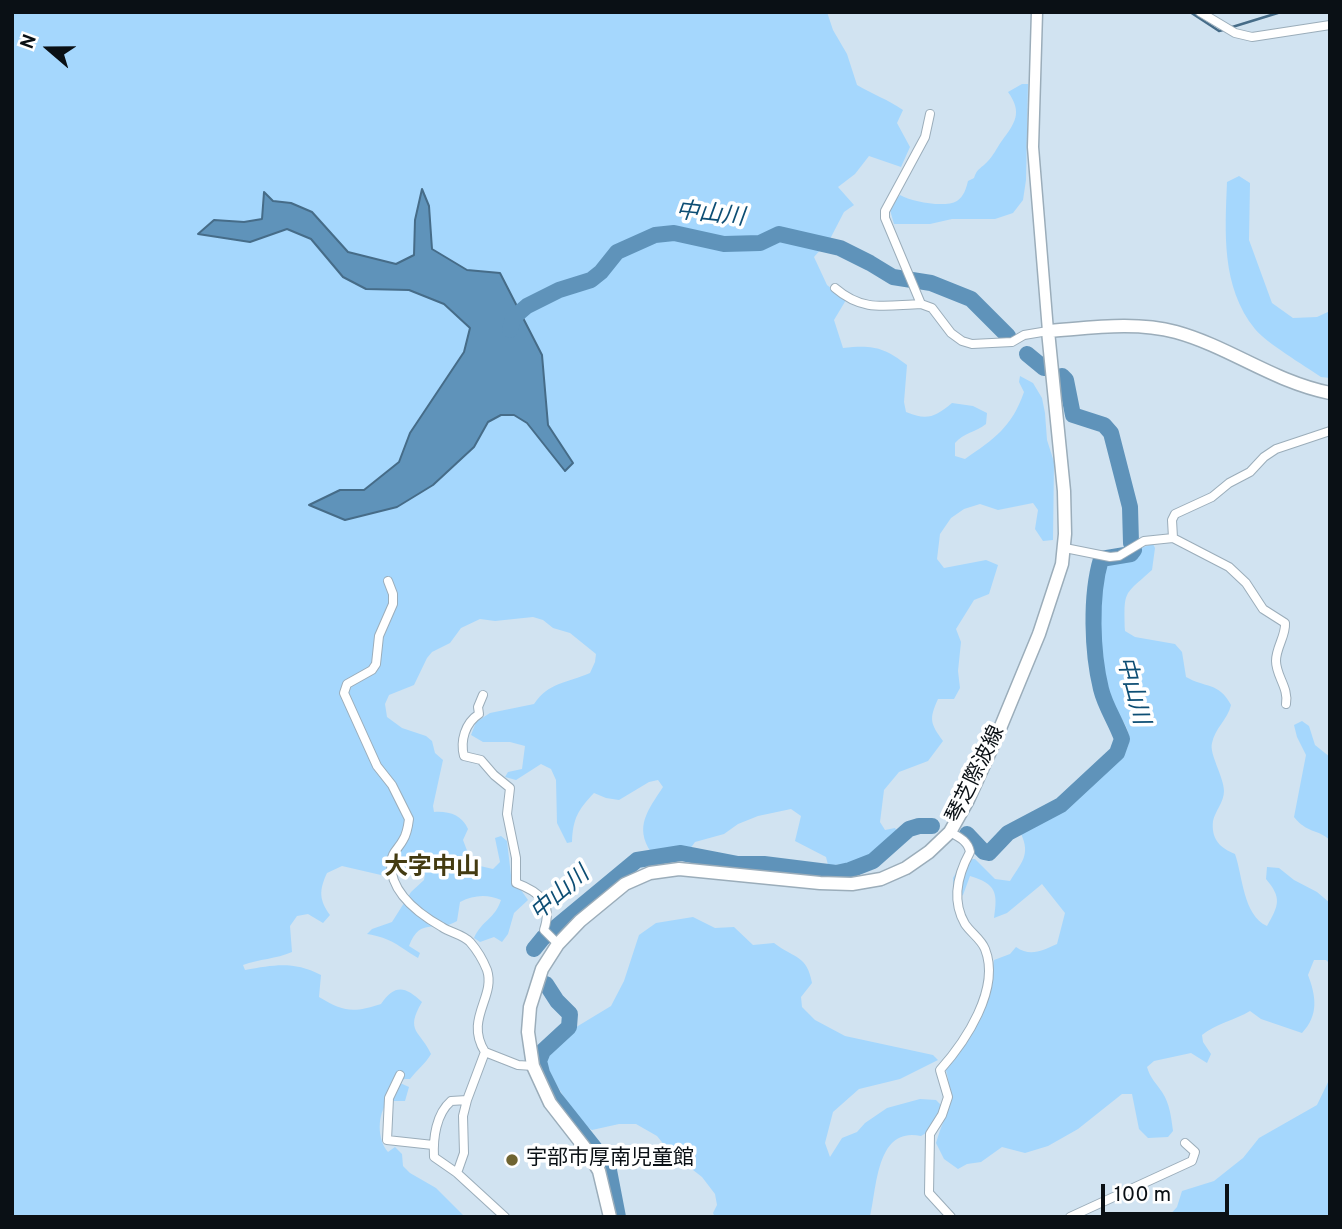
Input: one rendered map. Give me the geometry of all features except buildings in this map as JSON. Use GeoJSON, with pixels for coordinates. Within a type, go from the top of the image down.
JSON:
{"type":"FeatureCollection","features":[{"type":"Feature","properties":{"kind":"main road"},"geometry":{"type":"LineString","coordinates":[[1048,331],[1134,326],[1165,329],[1196,339],[1297,385],[1330,393]]}},
{"type":"Feature","properties":{"kind":"main road","name":"琴芝際波線"},"geometry":{"type":"LineString","coordinates":[[610,1217],[599,1171],[550,1103],[533,1066],[528,1032],[530,1007],[542,969],[558,944],[580,921],[618,889],[650,873],[680,869],[705,870],[852,884],[881,879],[906,868],[929,852],[950,831],[979,778],[1024,672],[1062,564],[1065,548],[1064,491],[1048,331]]}},
{"type":"Feature","properties":{"kind":"street"},"geometry":{"type":"LineString","coordinates":[[835,288],[844,295],[872,307],[921,304],[932,308],[951,333],[972,344],[1012,342],[1024,335],[1048,331],[1033,147],[1037,12]]}},
{"type":"Feature","properties":{"kind":"street"},"geometry":{"type":"LineString","coordinates":[[1200,12],[1235,33],[1252,37],[1330,25]]}},
{"type":"Feature","properties":{"kind":"street"},"geometry":{"type":"LineString","coordinates":[[921,304],[885,218],[885,211],[925,137],[930,114]]}},
{"type":"Feature","properties":{"kind":"street"},"geometry":{"type":"LineString","coordinates":[[1172,538],[1172,520],[1175,514],[1212,497],[1230,482],[1250,472],[1276,449],[1330,431]]}},
{"type":"Feature","properties":{"kind":"street"},"geometry":{"type":"LineString","coordinates":[[1065,548],[1110,557],[1119,556],[1144,541],[1172,538],[1229,567],[1246,583],[1263,609],[1285,623],[1276,662],[1287,697],[1286,704]]}},
{"type":"Feature","properties":{"kind":"street"},"geometry":{"type":"LineString","coordinates":[[388,581],[393,594],[393,604],[379,636],[376,664],[372,670],[347,684],[344,693],[377,766],[392,785],[409,820],[403,841],[390,861],[394,880],[414,910],[469,941],[487,971],[489,984],[481,1004],[478,1037],[485,1052],[518,1065],[533,1066]]}},
{"type":"Feature","properties":{"kind":"street"},"geometry":{"type":"LineString","coordinates":[[483,695],[478,707],[479,714],[467,726],[462,751],[464,756],[485,763],[494,775],[510,788],[506,814],[516,858],[516,883],[536,890],[547,913],[544,930],[558,944]]}},
{"type":"Feature","properties":{"kind":"street"},"geometry":{"type":"LineString","coordinates":[[950,831],[961,838],[971,852],[962,867],[956,887],[965,924],[983,944],[990,969],[978,1014],[968,1034],[940,1070],[948,1097],[947,1106],[930,1133],[929,1193],[951,1217]]}},
{"type":"Feature","properties":{"kind":"street"},"geometry":{"type":"LineString","coordinates":[[457,1173],[464,1153],[463,1116],[485,1052]]}},
{"type":"Feature","properties":{"kind":"street"},"geometry":{"type":"LineString","coordinates":[[400,1074],[389,1098],[387,1140],[433,1145]]}},
{"type":"Feature","properties":{"kind":"street"},"geometry":{"type":"LineString","coordinates":[[467,1100],[451,1101],[440,1114],[433,1145],[434,1157],[457,1173],[505,1217]]}},
{"type":"Feature","properties":{"kind":"street"},"geometry":{"type":"LineString","coordinates":[[1070,1217],[1192,1161],[1195,1152],[1185,1143]]}},
{"type":"Feature","properties":{"kind":"shaded area"},"geometry":{"type":"Polygon","coordinates":[[[12,12],[827,12],[833,30],[847,54],[857,85],[903,110],[897,123],[910,147],[901,167],[869,156],[855,174],[838,187],[854,205],[844,212],[830,239],[814,257],[827,285],[846,300],[834,320],[843,348],[877,349],[891,354],[907,365],[904,402],[906,412],[931,416],[952,403],[973,406],[987,413],[986,424],[955,443],[955,456],[965,459],[1001,431],[1014,414],[1024,392],[1019,382],[1020,376],[1033,383],[1042,398],[1047,440],[1054,462],[1053,540],[1043,541],[1035,529],[1038,510],[1033,503],[998,510],[980,504],[964,509],[951,518],[940,534],[937,559],[944,568],[986,560],[998,565],[989,594],[974,600],[956,629],[961,642],[958,671],[960,688],[954,699],[938,699],[932,716],[935,730],[943,741],[928,761],[899,772],[884,790],[880,822],[885,830],[895,828],[898,832],[882,847],[859,861],[828,865],[826,857],[795,841],[801,816],[791,809],[758,816],[738,824],[724,834],[695,842],[690,849],[674,848],[651,852],[643,827],[648,811],[663,787],[658,780],[649,782],[619,800],[594,793],[577,815],[572,842],[567,843],[557,823],[556,780],[551,769],[541,764],[516,780],[505,777],[508,772],[522,769],[525,746],[510,742],[483,742],[471,735],[476,722],[490,713],[534,704],[552,687],[590,673],[596,654],[570,633],[553,628],[543,620],[533,617],[495,621],[480,619],[461,628],[450,643],[432,652],[414,685],[389,695],[385,704],[387,717],[402,728],[426,736],[432,741],[435,753],[443,760],[434,812],[445,812],[462,820],[468,829],[463,840],[471,861],[493,869],[500,862],[495,838],[501,836],[507,841],[512,884],[521,890],[528,900],[514,913],[508,934],[502,942],[494,937],[480,942],[474,938],[501,900],[486,896],[470,898],[460,902],[457,921],[419,931],[409,946],[420,953],[418,958],[389,940],[367,934],[372,929],[392,922],[411,892],[424,880],[425,874],[417,869],[405,874],[381,875],[342,866],[327,873],[324,879],[322,900],[330,915],[323,923],[308,914],[297,916],[290,926],[292,952],[243,965],[245,970],[293,966],[321,975],[319,997],[349,1010],[381,1004],[396,990],[411,993],[422,1002],[414,1026],[431,1054],[410,1079],[404,1079],[400,1083],[409,1087],[405,1101],[388,1101],[384,1107],[380,1134],[388,1152],[395,1147],[402,1154],[403,1166],[410,1173],[436,1188],[465,1217],[12,1217],[12,12]],[[263,193],[262,219],[244,222],[214,220],[250,242],[287,229],[311,239],[343,277],[366,289],[409,289],[444,304],[470,328],[464,352],[410,433],[399,462],[364,490],[340,490],[310,506],[397,507],[433,485],[474,447],[488,422],[501,415],[514,415],[527,423],[542,441],[548,425],[542,355],[467,270],[432,249],[429,206],[415,220],[414,255],[396,264],[348,252],[312,212],[291,203],[273,201],[263,193]]]}},
{"type":"Feature","properties":{"kind":"shaded area"},"geometry":{"type":"Polygon","coordinates":[[[1022,84],[1028,84],[1026,180],[1023,200],[1013,213],[995,219],[952,219],[930,224],[894,224],[890,210],[900,195],[937,204],[952,203],[961,197],[968,181],[974,178],[990,159],[1013,123],[1016,112],[1008,92],[1022,84]]]}},
{"type":"Feature","properties":{"kind":"shaded area"},"geometry":{"type":"Polygon","coordinates":[[[1239,176],[1250,183],[1249,240],[1272,303],[1293,318],[1317,317],[1330,311],[1330,378],[1321,377],[1276,347],[1255,329],[1244,313],[1231,277],[1226,239],[1227,182],[1239,176]]]}},
{"type":"Feature","properties":{"kind":"shaded area"},"geometry":{"type":"Polygon","coordinates":[[[422,189],[429,206],[432,249],[467,270],[500,273],[542,355],[548,425],[573,463],[565,471],[527,423],[514,415],[501,415],[488,422],[474,447],[433,485],[397,507],[345,520],[309,505],[340,490],[364,490],[399,462],[410,433],[464,352],[470,328],[444,304],[409,290],[366,289],[343,277],[311,239],[287,229],[250,242],[198,234],[214,220],[244,222],[262,219],[264,192],[273,201],[291,203],[312,212],[348,252],[396,264],[414,255],[415,220],[422,189]]]}},
{"type":"Feature","properties":{"kind":"shaded area"},"geometry":{"type":"Polygon","coordinates":[[[1153,544],[1155,548],[1152,570],[1130,590],[1125,601],[1125,631],[1135,637],[1175,644],[1182,652],[1186,677],[1222,692],[1231,705],[1212,743],[1224,791],[1213,821],[1215,838],[1221,846],[1235,854],[1248,904],[1259,921],[1267,926],[1276,907],[1277,897],[1266,879],[1267,867],[1279,868],[1330,903],[1330,964],[1326,960],[1314,960],[1308,975],[1313,990],[1313,1012],[1302,1033],[1261,1019],[1250,1011],[1202,1035],[1211,1054],[1207,1063],[1191,1053],[1154,1061],[1147,1067],[1168,1106],[1173,1131],[1168,1137],[1148,1138],[1139,1129],[1132,1094],[1122,1094],[1078,1129],[1048,1146],[1025,1153],[1002,1147],[981,1162],[967,1164],[958,1169],[944,1159],[936,1143],[949,1100],[946,1070],[976,1018],[987,990],[994,960],[1010,954],[1016,947],[1031,952],[1057,944],[1065,913],[1042,884],[1007,913],[994,918],[996,902],[990,886],[970,876],[963,895],[954,900],[953,878],[964,859],[975,859],[995,879],[1010,881],[1025,853],[1021,834],[1065,807],[1123,755],[1129,742],[1128,730],[1111,700],[1100,658],[1103,568],[1114,563],[1128,562],[1143,547],[1153,544]]]}},
{"type":"Feature","properties":{"kind":"shaded area"},"geometry":{"type":"Polygon","coordinates":[[[1302,721],[1309,726],[1315,745],[1330,757],[1330,840],[1304,826],[1294,817],[1306,755],[1294,725],[1302,721]]]}},
{"type":"Feature","properties":{"kind":"shaded area"},"geometry":{"type":"Polygon","coordinates":[[[693,917],[715,928],[734,927],[753,945],[774,943],[799,958],[807,967],[812,983],[801,997],[802,1007],[815,1020],[845,1036],[933,1055],[938,1060],[900,1079],[859,1089],[833,1112],[825,1143],[830,1157],[842,1138],[857,1132],[887,1108],[920,1099],[936,1100],[942,1106],[926,1133],[921,1136],[906,1135],[895,1140],[887,1150],[877,1176],[870,1217],[715,1217],[715,1194],[702,1177],[670,1152],[657,1136],[636,1124],[619,1124],[592,1130],[580,1119],[559,1089],[547,1063],[549,1052],[573,1029],[611,1006],[624,981],[639,935],[656,923],[693,917]]]}},
{"type":"Feature","properties":{"kind":"shaded area"},"geometry":{"type":"Polygon","coordinates":[[[1330,1078],[1330,1217],[1168,1217],[1177,1207],[1182,1191],[1214,1181],[1243,1158],[1259,1138],[1317,1105],[1330,1078]]]}},
{"type":"Feature","properties":{"kind":"waterway"},"geometry":{"type":"LineString","coordinates":[[1190,12],[1219,31],[1223,30]]}},
{"type":"Feature","properties":{"kind":"waterway"},"geometry":{"type":"LineString","coordinates":[[1229,28],[1281,12]]}},
{"type":"Feature","properties":{"kind":"waterway","name":"中山川"},"geometry":{"type":"LineString","coordinates":[[510,330],[513,318],[527,306],[559,290],[591,280],[617,252],[655,235],[674,233],[724,244],[760,243],[779,234],[840,248],[893,277],[931,283],[971,299],[1008,336]]}},
{"type":"Feature","properties":{"kind":"waterway","name":"中山川"},"geometry":{"type":"LineString","coordinates":[[1027,354],[1044,368]]}},
{"type":"Feature","properties":{"kind":"waterway","name":"中山川"},"geometry":{"type":"LineString","coordinates":[[967,834],[984,852],[989,853],[1008,833],[1061,805],[1117,753],[1122,739],[1101,689],[1094,641],[1094,607],[1101,559],[1131,554],[1134,550],[1131,543],[1130,507],[1111,433],[1104,425],[1073,415],[1066,380],[1062,376]]}},
{"type":"Feature","properties":{"kind":"waterway","name":"中山川"},"geometry":{"type":"LineString","coordinates":[[534,949],[543,938],[637,860],[681,853],[738,864],[764,864],[836,873],[873,861],[909,829],[932,826]]}},
{"type":"Feature","properties":{"kind":"waterway","name":"中山川"},"geometry":{"type":"LineString","coordinates":[[546,984],[570,1014],[569,1027],[543,1051],[539,1061],[542,1073],[554,1097],[608,1165],[618,1217]]}},
{"type":"Feature","properties":{"kind":"place","name":"宇部市厚南児童館"},"geometry":{"type":"Point","coordinates":[512,1160]}},
{"type":"Feature","properties":{"kind":"district","name":"大字中山"},"geometry":{"type":"Point","coordinates":[432,869]}}]}
